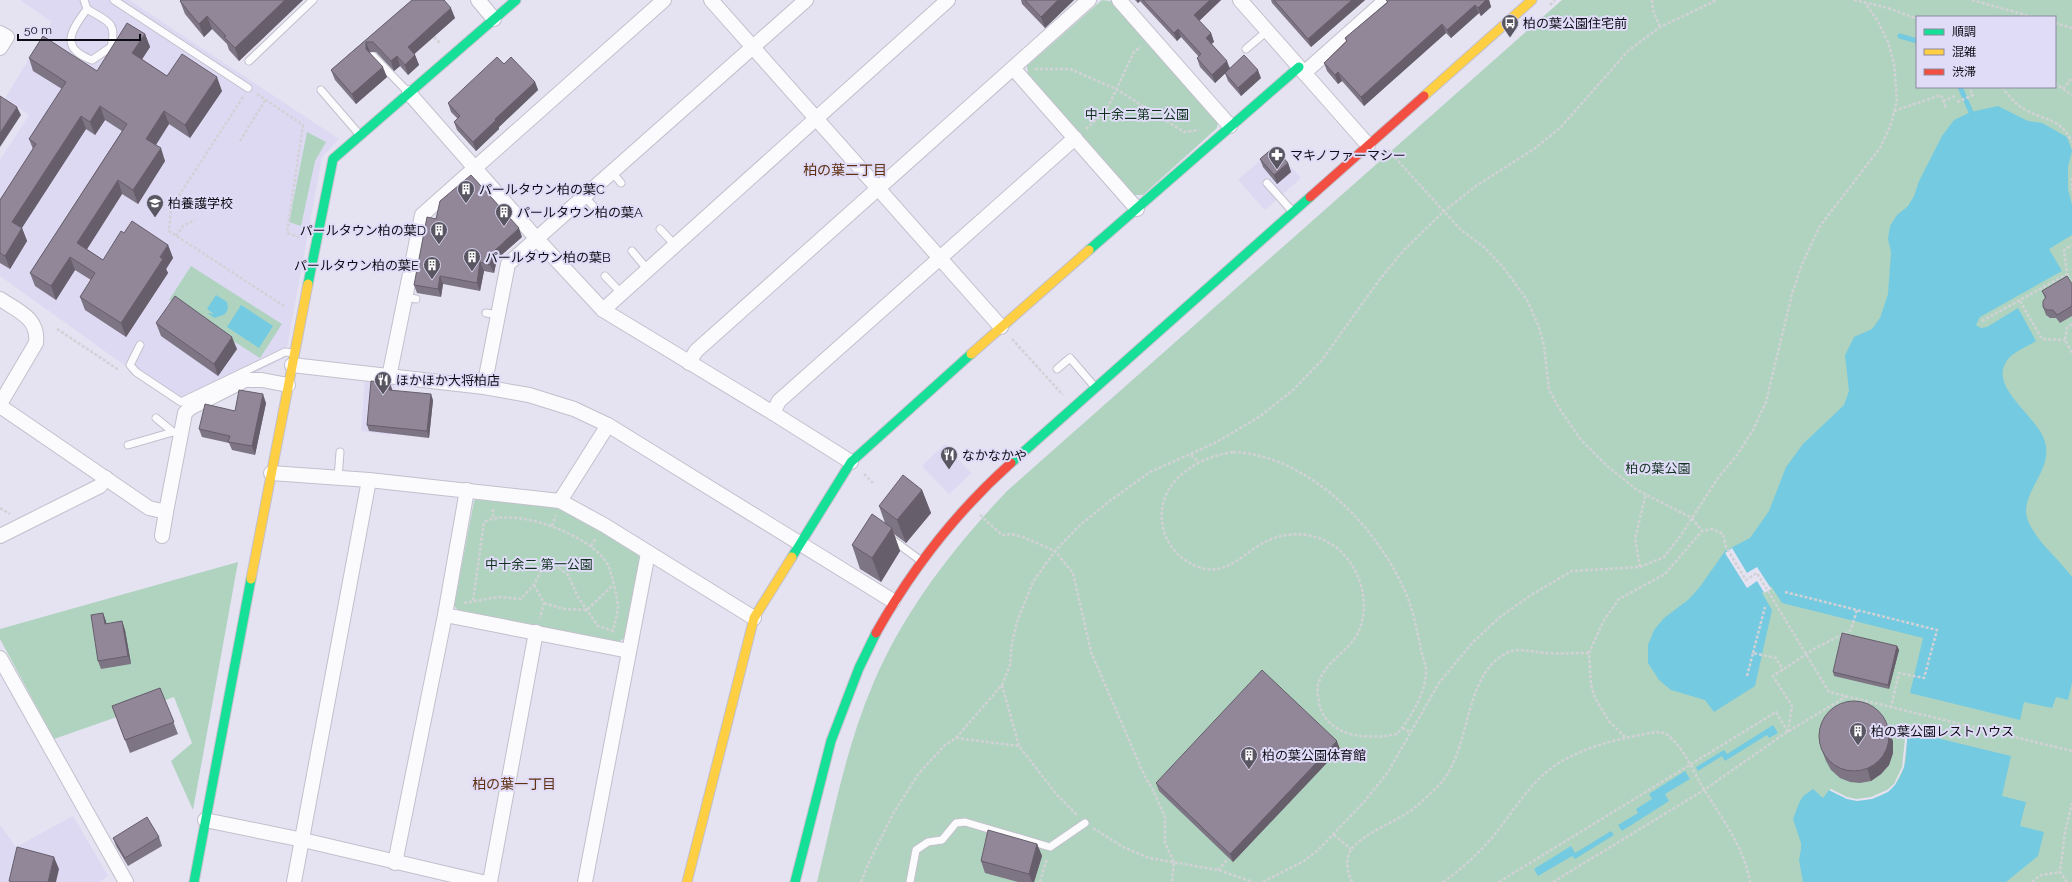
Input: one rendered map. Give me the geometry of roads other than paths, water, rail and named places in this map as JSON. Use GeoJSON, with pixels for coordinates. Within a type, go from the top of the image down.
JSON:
{"type":"FeatureCollection","features":[{"type":"Feature","properties":{"kind":"street"},"geometry":{"type":"LineString","coordinates":[[478,0],[494,19]]}},
{"type":"Feature","properties":{"kind":"street"},"geometry":{"type":"LineString","coordinates":[[194,882],[271,473],[333,160],[516,0]]}},
{"type":"Feature","properties":{"kind":"street"},"geometry":{"type":"LineString","coordinates":[[390,378],[410,298],[422,215],[664,0]]}},
{"type":"Feature","properties":{"kind":"street"},"geometry":{"type":"LineString","coordinates":[[711,0],[1001,327]]}},
{"type":"Feature","properties":{"kind":"street"},"geometry":{"type":"LineString","coordinates":[[484,387],[492,314],[512,272],[508,264],[537,239],[589,202],[806,0]]}},
{"type":"Feature","properties":{"kind":"street"},"geometry":{"type":"LineString","coordinates":[[603,310],[948,0]]}},
{"type":"Feature","properties":{"kind":"street"},"geometry":{"type":"LineString","coordinates":[[689,363],[696,351],[1089,0]]}},
{"type":"Feature","properties":{"kind":"street"},"geometry":{"type":"LineString","coordinates":[[1119,0],[1230,126]]}},
{"type":"Feature","properties":{"kind":"street"},"geometry":{"type":"LineString","coordinates":[[687,882],[754,618],[850,462],[1230,126],[1386,0]]}},
{"type":"Feature","properties":{"kind":"street"},"geometry":{"type":"LineString","coordinates":[[795,882],[832,739],[858,669],[893,601],[920,560],[968,502],[1532,0]]}},
{"type":"Feature","properties":{"kind":"street"},"geometry":{"type":"LineString","coordinates":[[1245,2],[1267,31],[1368,145]]}},
{"type":"Feature","properties":{"kind":"street"},"geometry":{"type":"LineString","coordinates":[[0,33],[7,37],[0,48]]}},
{"type":"Feature","properties":{"kind":"street"},"geometry":{"type":"LineString","coordinates":[[1013,68],[1080,134],[1137,209]]}},
{"type":"Feature","properties":{"kind":"street"},"geometry":{"type":"LineString","coordinates":[[409,93],[537,239],[603,310],[689,363],[773,412],[850,462]]}},
{"type":"Feature","properties":{"kind":"street"},"geometry":{"type":"LineString","coordinates":[[773,412],[779,401],[1080,134]]}},
{"type":"Feature","properties":{"kind":"street"},"geometry":{"type":"LineString","coordinates":[[0,299],[32,321],[38,332],[36,343],[0,405],[149,508],[166,512]]}},
{"type":"Feature","properties":{"kind":"street"},"geometry":{"type":"LineString","coordinates":[[293,359],[390,378],[484,387],[529,395],[574,408],[608,425],[799,544],[826,557],[893,601]]}},
{"type":"Feature","properties":{"kind":"street"},"geometry":{"type":"LineString","coordinates":[[162,536],[177,432],[185,413],[190,408],[245,380],[262,380],[288,385]]}},
{"type":"Feature","properties":{"kind":"street"},"geometry":{"type":"LineString","coordinates":[[560,501],[608,425]]}},
{"type":"Feature","properties":{"kind":"street"},"geometry":{"type":"LineString","coordinates":[[271,473],[369,480],[560,501],[604,525],[754,618]]}},
{"type":"Feature","properties":{"kind":"street"},"geometry":{"type":"LineString","coordinates":[[0,536],[100,486],[106,478]]}},
{"type":"Feature","properties":{"kind":"street"},"geometry":{"type":"LineString","coordinates":[[294,882],[369,480]]}},
{"type":"Feature","properties":{"kind":"street"},"geometry":{"type":"LineString","coordinates":[[395,863],[445,615],[467,490]]}},
{"type":"Feature","properties":{"kind":"street"},"geometry":{"type":"LineString","coordinates":[[585,882],[648,553]]}},
{"type":"Feature","properties":{"kind":"street"},"geometry":{"type":"LineString","coordinates":[[445,615],[629,651]]}},
{"type":"Feature","properties":{"kind":"street"},"geometry":{"type":"LineString","coordinates":[[490,882],[536,632]]}},
{"type":"Feature","properties":{"kind":"street"},"geometry":{"type":"LineString","coordinates":[[0,658],[83,801],[126,882]]}},
{"type":"Feature","properties":{"kind":"street"},"geometry":{"type":"LineString","coordinates":[[205,820],[303,840],[395,863],[482,882]]}},
{"type":"Feature","properties":{"kind":"lane"},"geometry":{"type":"LineString","coordinates":[[84,0],[87,9],[111,24],[115,34],[111,47],[92,60],[75,51],[71,43],[71,31],[87,9]]}},
{"type":"Feature","properties":{"kind":"lane"},"geometry":{"type":"LineString","coordinates":[[114,0],[248,88]]}},
{"type":"Feature","properties":{"kind":"lane"},"geometry":{"type":"LineString","coordinates":[[249,60],[313,0]]}},
{"type":"Feature","properties":{"kind":"lane"},"geometry":{"type":"LineString","coordinates":[[1246,50],[1267,31]]}},
{"type":"Feature","properties":{"kind":"lane"},"geometry":{"type":"LineString","coordinates":[[373,56],[409,93]]}},
{"type":"Feature","properties":{"kind":"lane"},"geometry":{"type":"LineString","coordinates":[[321,90],[360,136]]}},
{"type":"Feature","properties":{"kind":"lane"},"geometry":{"type":"LineString","coordinates":[[1267,183],[1293,212]]}},
{"type":"Feature","properties":{"kind":"lane"},"geometry":{"type":"LineString","coordinates":[[660,228],[675,246]]}},
{"type":"Feature","properties":{"kind":"lane"},"geometry":{"type":"LineString","coordinates":[[632,251],[648,270]]}},
{"type":"Feature","properties":{"kind":"lane"},"geometry":{"type":"LineString","coordinates":[[605,276],[622,294]]}},
{"type":"Feature","properties":{"kind":"lane"},"geometry":{"type":"LineString","coordinates":[[140,345],[130,364],[136,372],[181,402],[285,352],[293,359]]}},
{"type":"Feature","properties":{"kind":"lane"},"geometry":{"type":"LineString","coordinates":[[1057,369],[1070,358],[1096,388]]}},
{"type":"Feature","properties":{"kind":"lane"},"geometry":{"type":"LineString","coordinates":[[156,418],[177,432]]}},
{"type":"Feature","properties":{"kind":"lane"},"geometry":{"type":"LineString","coordinates":[[128,445],[177,432]]}},
{"type":"Feature","properties":{"kind":"lane"},"geometry":{"type":"LineString","coordinates":[[338,478],[340,452]]}},
{"type":"Feature","properties":{"kind":"lane"},"geometry":{"type":"LineString","coordinates":[[884,533],[920,560]]}},
{"type":"Feature","properties":{"kind":"lane"},"geometry":{"type":"LineString","coordinates":[[910,882],[916,850],[928,842],[942,840],[956,823],[965,822],[1050,847],[1085,823]]}},
{"type":"Feature","properties":{"kind":"water"},"geometry":{"type":"Polygon","coordinates":[[[1998,106],[2028,121],[2042,123],[2067,137],[2072,151],[2068,167],[2068,189],[2072,205],[2072,235],[2049,249],[2062,271],[1980,317],[1976,325],[1981,328],[1987,327],[2018,308],[2036,341],[2019,350],[2010,357],[2003,368],[2003,378],[2007,389],[2033,421],[2045,442],[2046,454],[2044,464],[2030,494],[2026,514],[2030,525],[2039,539],[2072,577],[2072,683],[2068,700],[2056,697],[2052,708],[2024,702],[2020,720],[1910,693],[1923,638],[1782,603],[1771,586],[1762,593],[1772,610],[1755,686],[1714,712],[1705,700],[1671,690],[1659,680],[1648,663],[1648,645],[1654,630],[1664,618],[1688,600],[1699,588],[1725,551],[1750,538],[1769,511],[1786,467],[1803,444],[1844,405],[1849,391],[1845,355],[1854,337],[1872,329],[1880,318],[1888,294],[1891,252],[1888,239],[1890,226],[1897,215],[1908,206],[1942,136],[1954,120],[1971,112],[1998,106]]]}},
{"type":"Feature","properties":{"kind":"water"},"geometry":{"type":"Polygon","coordinates":[[[216,295],[227,302],[228,309],[225,314],[215,318],[207,313],[214,314],[207,309],[216,295]]]}},
{"type":"Feature","properties":{"kind":"water"},"geometry":{"type":"Polygon","coordinates":[[[241,305],[273,326],[259,348],[227,327],[241,305]]]}},
{"type":"Feature","properties":{"kind":"water"},"geometry":{"type":"Polygon","coordinates":[[[1773,725],[1778,733],[1769,738],[1767,735],[1725,761],[1722,756],[1698,771],[1696,767],[1724,750],[1727,754],[1773,725]]]}},
{"type":"Feature","properties":{"kind":"water"},"geometry":{"type":"Polygon","coordinates":[[[1908,731],[2011,756],[2002,796],[2026,802],[2020,826],[2044,832],[2038,856],[2006,882],[1803,882],[1799,860],[1801,843],[1793,819],[1803,796],[1813,789],[1823,798],[1829,790],[1842,796],[1854,799],[1866,799],[1878,797],[1888,791],[1896,783],[1902,772],[1906,758],[1908,731]]]}},
{"type":"Feature","properties":{"kind":"water"},"geometry":{"type":"Polygon","coordinates":[[[1685,771],[1690,779],[1665,794],[1669,801],[1622,831],[1618,825],[1638,813],[1636,809],[1652,799],[1649,794],[1685,771]]]}},
{"type":"Feature","properties":{"kind":"water"},"geometry":{"type":"Polygon","coordinates":[[[1611,831],[1614,835],[1575,859],[1572,856],[1538,876],[1534,869],[1571,846],[1575,853],[1611,831]]]}},
{"type":"Feature","properties":{"kind":"waterway"},"geometry":{"type":"LineString","coordinates":[[1900,36],[1916,41]]}},
{"type":"Feature","properties":{"kind":"waterway"},"geometry":{"type":"LineString","coordinates":[[1960,88],[1971,112]]}},
{"type":"Feature","properties":{"kind":"place","name":"柏の葉公園住宅前"},"geometry":{"type":"Point","coordinates":[1510,38]}},
{"type":"Feature","properties":{"kind":"place","name":"マキノファーマシー"},"geometry":{"type":"Point","coordinates":[1277,170]}},
{"type":"Feature","properties":{"kind":"place","name":"パールタウン柏の葉C"},"geometry":{"type":"Point","coordinates":[466,204]}},
{"type":"Feature","properties":{"kind":"place","name":"柏養護学校"},"geometry":{"type":"Point","coordinates":[155,218]}},
{"type":"Feature","properties":{"kind":"place","name":"パールタウン柏の葉A"},"geometry":{"type":"Point","coordinates":[504,227]}},
{"type":"Feature","properties":{"kind":"place","name":"パールタウン柏の葉D"},"geometry":{"type":"Point","coordinates":[439,245]}},
{"type":"Feature","properties":{"kind":"place","name":"パールタウン柏の葉B"},"geometry":{"type":"Point","coordinates":[472,272]}},
{"type":"Feature","properties":{"kind":"place","name":"パールタウン柏の葉E"},"geometry":{"type":"Point","coordinates":[432,280]}},
{"type":"Feature","properties":{"kind":"place","name":"ほかほか大将柏店"},"geometry":{"type":"Point","coordinates":[383,395]}},
{"type":"Feature","properties":{"kind":"place","name":"なかなかや"},"geometry":{"type":"Point","coordinates":[949,470]}},
{"type":"Feature","properties":{"kind":"place","name":"柏の葉公園レストハウス"},"geometry":{"type":"Point","coordinates":[1858,746]}},
{"type":"Feature","properties":{"kind":"place","name":"柏の葉公園体育館"},"geometry":{"type":"Point","coordinates":[1249,770]}},
{"type":"Feature","properties":{"kind":"district","name":"柏の葉二丁目"},"geometry":{"type":"Point","coordinates":[845,170]}},
{"type":"Feature","properties":{"kind":"district","name":"柏の葉一丁目"},"geometry":{"type":"Point","coordinates":[514,784]}},
{"type":"Feature","properties":{"kind":"park label","name":"中十余二第二公園"},"geometry":{"type":"Point","coordinates":[1137,114]}},
{"type":"Feature","properties":{"kind":"park label","name":"柏の葉公園"},"geometry":{"type":"Point","coordinates":[1658,468]}},
{"type":"Feature","properties":{"kind":"park label","name":"中十余二 第一公園"},"geometry":{"type":"Point","coordinates":[539,564]}}]}
